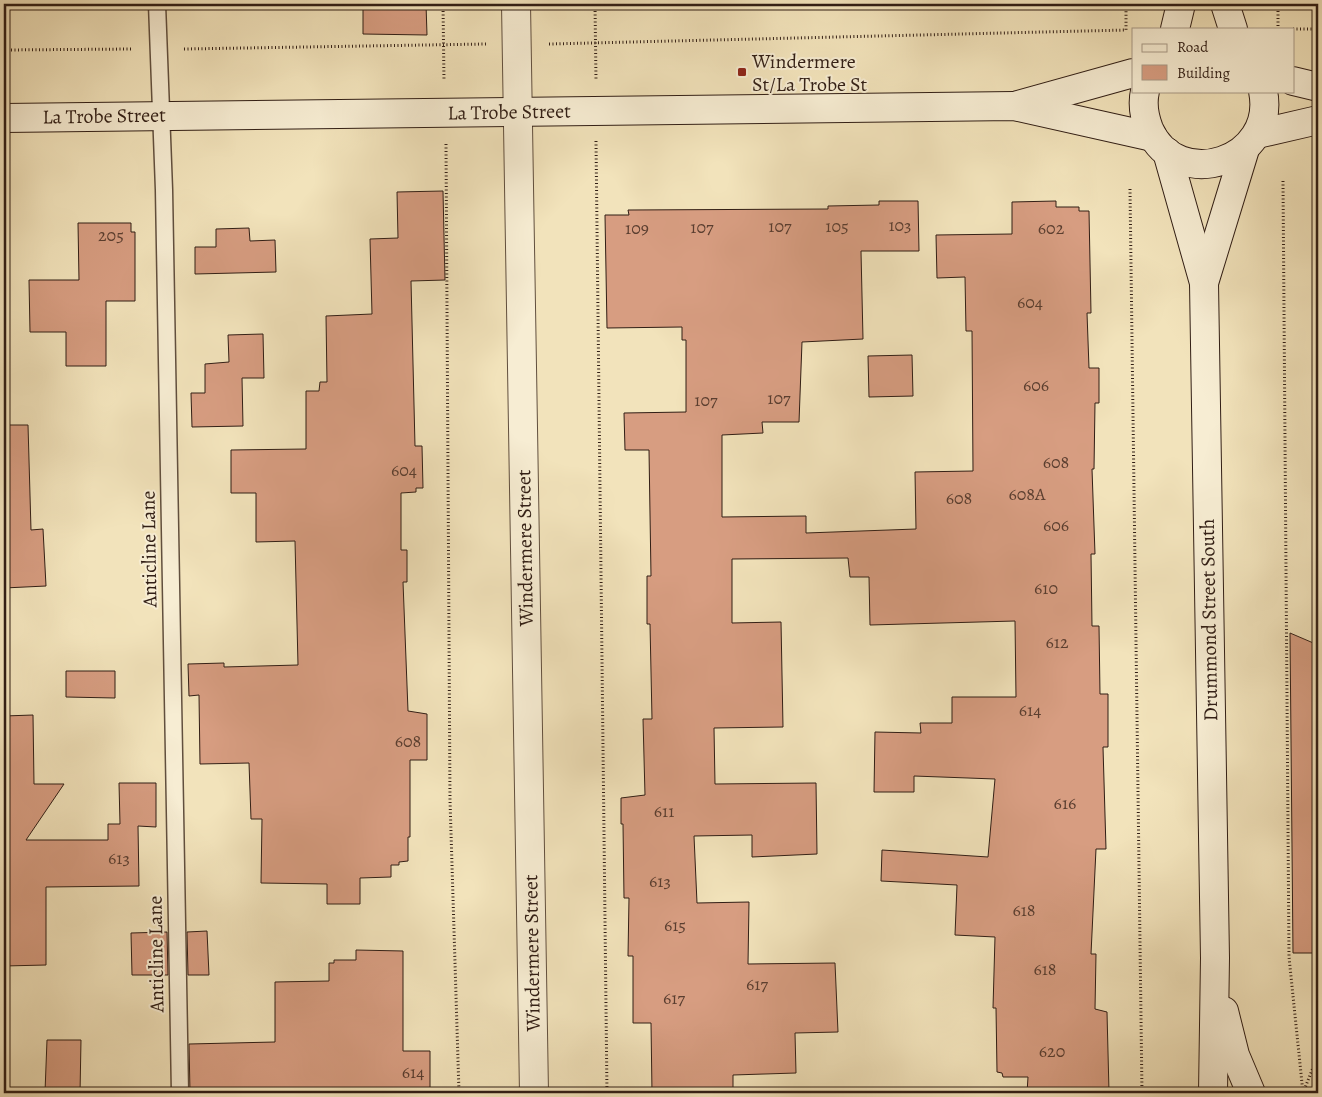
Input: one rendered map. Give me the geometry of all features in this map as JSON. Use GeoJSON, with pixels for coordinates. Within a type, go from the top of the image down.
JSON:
{"type":"FeatureCollection","features":[{"type":"Feature","properties":{"kind":"main road","name":"Windermere Street"},"geometry":{"type":"LineString","coordinates":[[516,4],[534,1093]]}},
{"type":"Feature","properties":{"kind":"main road"},"geometry":{"type":"LineString","coordinates":[[1175,28],[1181,4]]}},
{"type":"Feature","properties":{"kind":"main road"},"geometry":{"type":"LineString","coordinates":[[1225,4],[1233,28]]}},
{"type":"Feature","properties":{"kind":"main road","name":"La Trobe Street"},"geometry":{"type":"LineString","coordinates":[[4,118],[1014,106],[1132,73]]}},
{"type":"Feature","properties":{"kind":"main road"},"geometry":{"type":"LineString","coordinates":[[1294,81],[1318,87]]}},
{"type":"Feature","properties":{"kind":"main road","name":"Drummond Street South"},"geometry":{"type":"LineString","coordinates":[[1145,92],[1143,101],[1146,120],[1160,144],[1204,283],[1215,958],[1213,1093]]}},
{"type":"Feature","properties":{"kind":"main road","name":"Drummond Street South"},"geometry":{"type":"LineString","coordinates":[[1204,283],[1251,141],[1263,118],[1265,101],[1263,92]]}},
{"type":"Feature","properties":{"kind":"main road","name":"La Trobe Street"},"geometry":{"type":"LineString","coordinates":[[1014,106],[1160,144],[1186,162],[1207,164],[1227,160],[1251,141]]}},
{"type":"Feature","properties":{"kind":"main road"},"geometry":{"type":"LineString","coordinates":[[1251,141],[1318,120]]}},
{"type":"Feature","properties":{"kind":"main road","name":"Drummond Street South"},"geometry":{"type":"LineString","coordinates":[[1215,958],[1231,1038],[1251,1093]]}},
{"type":"Feature","properties":{"kind":"lane","name":"Anticline Lane"},"geometry":{"type":"LineString","coordinates":[[157,4],[164,200],[180,1093]]}},
{"type":"Feature","properties":{"kind":"path"},"geometry":{"type":"LineString","coordinates":[[595,4],[607,1093]]}},
{"type":"Feature","properties":{"kind":"path"},"geometry":{"type":"LineString","coordinates":[[4,50],[596,44],[1126,30],[1126,4]]}},
{"type":"Feature","properties":{"kind":"path"},"geometry":{"type":"LineString","coordinates":[[1278,4],[1278,28]]}},
{"type":"Feature","properties":{"kind":"path"},"geometry":{"type":"LineString","coordinates":[[1294,29],[1318,29]]}},
{"type":"Feature","properties":{"kind":"path"},"geometry":{"type":"LineString","coordinates":[[1283,181],[1289,956],[1303,1093]]}},
{"type":"Feature","properties":{"kind":"path"},"geometry":{"type":"LineString","coordinates":[[447,188],[450,800],[459,1093]]}},
{"type":"Feature","properties":{"kind":"path"},"geometry":{"type":"LineString","coordinates":[[1130,189],[1142,1093]]}},
{"type":"Feature","properties":{"kind":"path"},"geometry":{"type":"LineString","coordinates":[[1303,1093],[1318,1055]]}},
{"type":"Feature","properties":{"kind":"building"},"geometry":{"type":"Polygon","coordinates":[[[363,4],[426,4],[427,35],[363,34],[363,4]]]}},
{"type":"Feature","properties":{"kind":"building"},"geometry":{"type":"Polygon","coordinates":[[[443,191],[445,280],[411,281],[415,446],[422,446],[423,488],[416,488],[416,492],[401,493],[401,550],[407,550],[407,582],[403,582],[408,711],[427,714],[427,760],[410,760],[410,837],[408,837],[408,861],[399,862],[399,865],[391,865],[391,877],[360,878],[360,904],[327,904],[327,884],[261,883],[262,819],[251,819],[249,763],[200,764],[199,695],[189,696],[188,664],[224,663],[224,667],[298,665],[295,541],[256,542],[256,493],[231,493],[231,450],[306,449],[306,391],[319,391],[320,382],[327,382],[326,316],[372,314],[370,239],[398,238],[397,192],[443,191]]]}},
{"type":"Feature","properties":{"kind":"building"},"geometry":{"type":"Polygon","coordinates":[[[879,201],[918,201],[919,251],[861,251],[863,339],[802,342],[799,422],[762,422],[763,433],[722,435],[722,517],[806,516],[806,533],[916,529],[915,472],[973,471],[972,331],[966,331],[965,277],[937,278],[936,235],[1012,234],[1012,202],[1056,201],[1056,207],[1079,207],[1079,211],[1089,211],[1091,313],[1087,313],[1089,368],[1099,368],[1099,403],[1095,403],[1094,469],[1092,469],[1095,554],[1091,554],[1092,626],[1099,626],[1100,694],[1108,694],[1108,747],[1103,747],[1106,849],[1096,849],[1091,954],[1096,954],[1095,1009],[1107,1012],[1109,1092],[1027,1093],[1028,1077],[1003,1077],[1002,1073],[997,1072],[996,1008],[993,1008],[995,937],[955,935],[957,885],[881,881],[882,850],[988,857],[995,779],[914,776],[914,792],[874,792],[875,732],[921,733],[920,723],[952,723],[952,697],[1016,697],[1015,621],[870,625],[869,577],[850,577],[848,558],[732,559],[732,623],[781,622],[783,727],[714,728],[715,784],[816,783],[817,854],[752,857],[752,835],[694,836],[697,903],[749,902],[748,964],[835,963],[838,1032],[795,1033],[796,1073],[733,1075],[733,1093],[652,1093],[651,1023],[633,1023],[633,956],[628,956],[629,898],[624,898],[623,824],[621,824],[621,798],[645,795],[643,719],[652,719],[650,624],[647,624],[647,576],[651,576],[649,450],[625,450],[624,413],[686,412],[686,340],[682,340],[682,327],[607,328],[605,215],[629,215],[628,210],[828,209],[828,206],[879,205],[879,201]]]}},
{"type":"Feature","properties":{"kind":"building"},"geometry":{"type":"Polygon","coordinates":[[[78,223],[131,223],[131,232],[135,232],[135,301],[106,301],[106,366],[66,366],[66,332],[30,332],[29,280],[79,280],[78,223]]]}},
{"type":"Feature","properties":{"kind":"building"},"geometry":{"type":"Polygon","coordinates":[[[249,228],[250,241],[275,240],[276,272],[195,274],[195,247],[216,247],[216,229],[249,228]]]}},
{"type":"Feature","properties":{"kind":"building"},"geometry":{"type":"Polygon","coordinates":[[[263,334],[264,378],[242,378],[243,426],[192,427],[191,393],[205,393],[205,364],[229,362],[228,335],[263,334]]]}},
{"type":"Feature","properties":{"kind":"building"},"geometry":{"type":"Polygon","coordinates":[[[912,355],[913,396],[869,397],[868,356],[912,355]]]}},
{"type":"Feature","properties":{"kind":"building"},"geometry":{"type":"Polygon","coordinates":[[[4,425],[28,425],[31,530],[43,529],[46,586],[4,588],[4,425]]]}},
{"type":"Feature","properties":{"kind":"building"},"geometry":{"type":"Polygon","coordinates":[[[1290,633],[1318,645],[1318,953],[1293,953],[1290,633]]]}},
{"type":"Feature","properties":{"kind":"building"},"geometry":{"type":"Polygon","coordinates":[[[66,671],[115,671],[115,698],[66,697],[66,671]]]}},
{"type":"Feature","properties":{"kind":"building"},"geometry":{"type":"Polygon","coordinates":[[[33,715],[34,784],[64,784],[26,840],[108,840],[108,824],[120,824],[119,783],[156,783],[156,827],[138,826],[139,886],[46,887],[46,965],[4,966],[4,716],[33,715]]]}},
{"type":"Feature","properties":{"kind":"building"},"geometry":{"type":"Polygon","coordinates":[[[207,931],[209,975],[188,975],[187,932],[207,931]]]}},
{"type":"Feature","properties":{"kind":"building"},"geometry":{"type":"Polygon","coordinates":[[[167,932],[168,975],[132,975],[131,933],[167,932]]]}},
{"type":"Feature","properties":{"kind":"building"},"geometry":{"type":"Polygon","coordinates":[[[356,950],[403,951],[403,1051],[430,1051],[430,1093],[365,1093],[365,1088],[292,1090],[293,1093],[190,1093],[189,1044],[275,1042],[275,982],[329,981],[329,963],[334,963],[334,960],[356,960],[356,950]]]}},
{"type":"Feature","properties":{"kind":"building"},"geometry":{"type":"Polygon","coordinates":[[[47,1040],[81,1040],[80,1093],[45,1092],[47,1040]]]}},
{"type":"Feature","properties":{"kind":"place","name":"Windermere St/La Trobe St"},"geometry":{"type":"Point","coordinates":[742,72]}}]}
